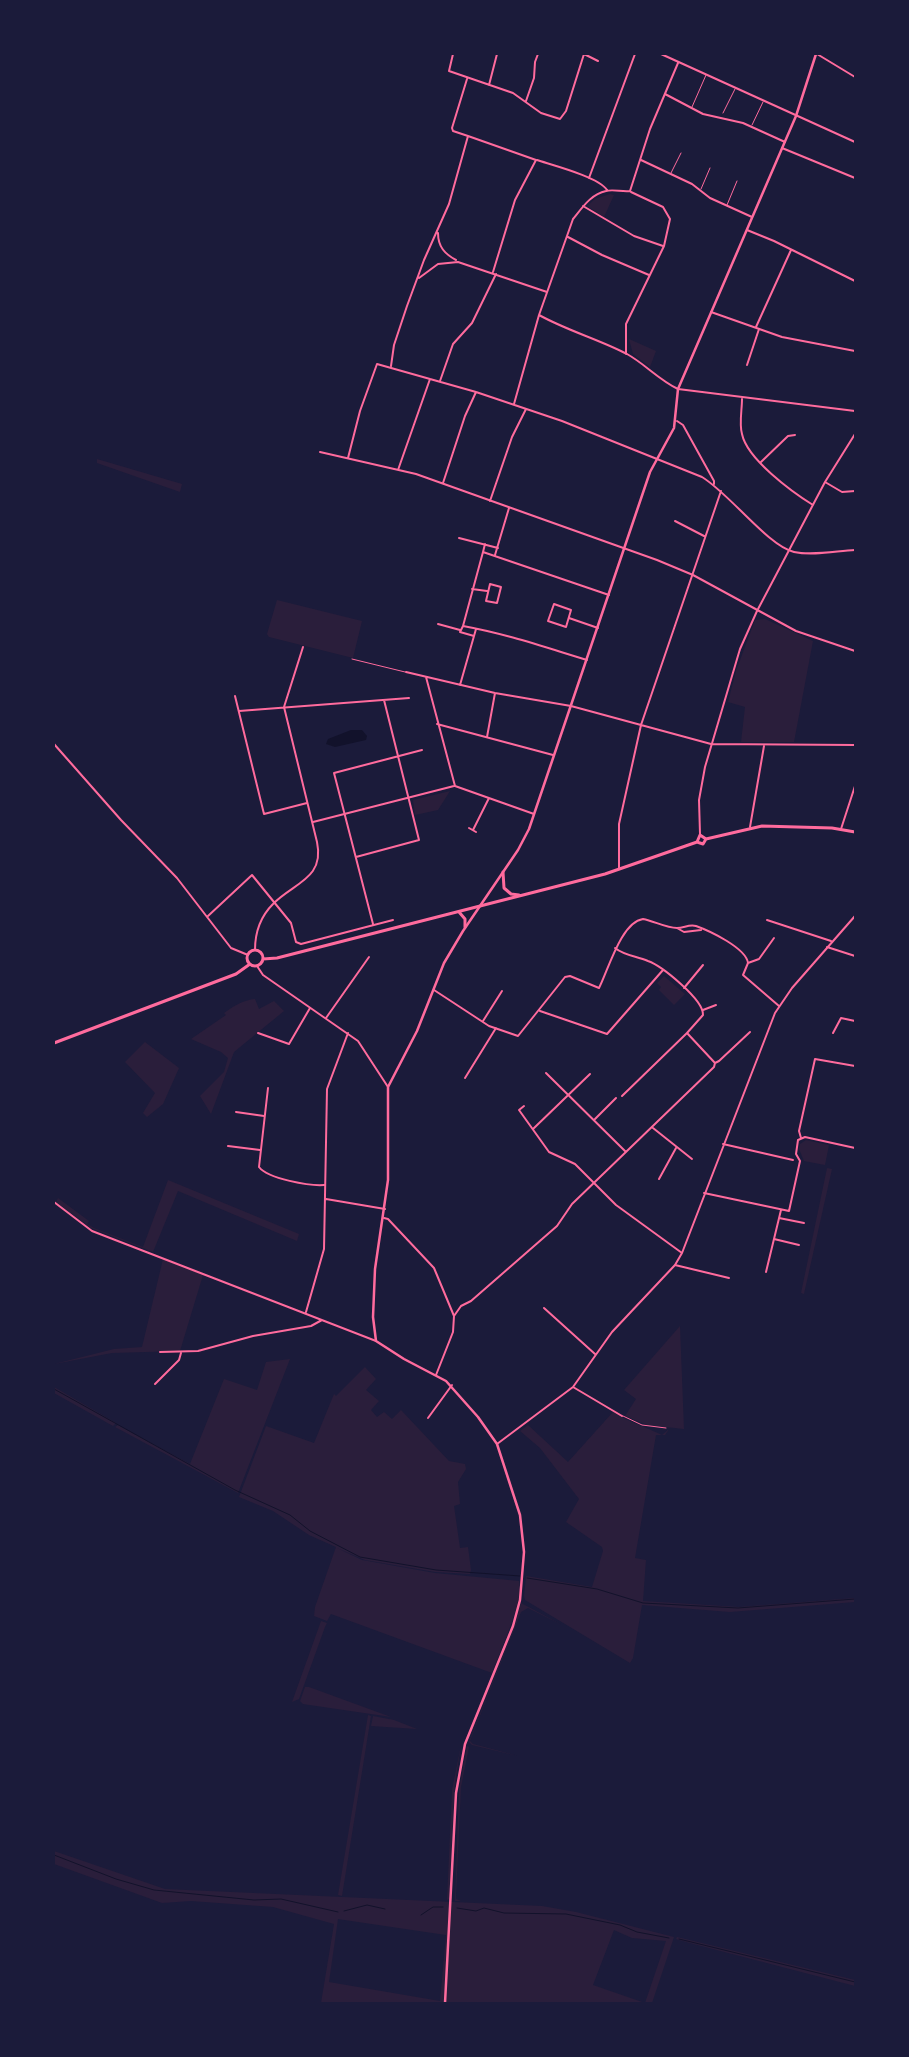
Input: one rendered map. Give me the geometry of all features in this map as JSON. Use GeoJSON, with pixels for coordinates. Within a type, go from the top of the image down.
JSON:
{"type":"FeatureCollection","features":[{"type":"Feature","properties":{"kind":"main road"},"geometry":{"type":"LineString","coordinates":[[264,958],[277,958],[619,869],[698,842],[703,844],[706,839],[750,827],[793,826],[841,829],[855,832]]}},
{"type":"Feature","properties":{"kind":"main road"},"geometry":{"type":"LineString","coordinates":[[698,842],[700,835],[706,839]]}},
{"type":"Feature","properties":{"kind":"main road"},"geometry":{"type":"LineString","coordinates":[[503,872],[502,884],[506,891],[522,895]]}},
{"type":"Feature","properties":{"kind":"main road"},"geometry":{"type":"LineString","coordinates":[[459,912],[465,918],[465,927]]}},
{"type":"Feature","properties":{"kind":"main road"},"geometry":{"type":"LineString","coordinates":[[250,964],[248,955],[255,950],[260,952],[264,958]]}},
{"type":"Feature","properties":{"kind":"main road"},"geometry":{"type":"LineString","coordinates":[[250,964],[258,966],[264,958]]}},
{"type":"Feature","properties":{"kind":"main road"},"geometry":{"type":"LineString","coordinates":[[54,1042],[246,968],[250,964]]}},
{"type":"Feature","properties":{"kind":"street"},"geometry":{"type":"LineString","coordinates":[[452,54],[449,71],[512,93],[541,113],[560,120],[566,111],[583,54],[598,61]]}},
{"type":"Feature","properties":{"kind":"street"},"geometry":{"type":"LineString","coordinates":[[489,86],[497,54]]}},
{"type":"Feature","properties":{"kind":"street"},"geometry":{"type":"LineString","coordinates":[[526,101],[534,78],[538,54]]}},
{"type":"Feature","properties":{"kind":"street"},"geometry":{"type":"LineString","coordinates":[[589,178],[635,54]]}},
{"type":"Feature","properties":{"kind":"street"},"geometry":{"type":"LineString","coordinates":[[661,54],[855,142]]}},
{"type":"Feature","properties":{"kind":"street"},"geometry":{"type":"LineString","coordinates":[[376,1341],[373,1317],[375,1269],[384,1218],[388,1180],[388,1087],[417,1031],[444,963],[465,927],[518,850],[534,814],[656,459],[676,421],[678,389],[796,116],[817,54],[855,77]]}},
{"type":"Feature","properties":{"kind":"street"},"geometry":{"type":"LineString","coordinates":[[630,191],[650,129],[678,62]]}},
{"type":"Feature","properties":{"kind":"street"},"geometry":{"type":"LineString","coordinates":[[467,78],[452,128],[453,131],[589,178],[605,186],[607,190]]}},
{"type":"Feature","properties":{"kind":"street"},"geometry":{"type":"LineString","coordinates":[[664,94],[703,114],[751,127],[785,142]]}},
{"type":"Feature","properties":{"kind":"street"},"geometry":{"type":"LineString","coordinates":[[391,367],[394,345],[407,306],[424,260],[450,204],[468,136]]}},
{"type":"Feature","properties":{"kind":"street"},"geometry":{"type":"LineString","coordinates":[[782,148],[855,178]]}},
{"type":"Feature","properties":{"kind":"street"},"geometry":{"type":"LineString","coordinates":[[493,272],[515,200],[536,160]]}},
{"type":"Feature","properties":{"kind":"street"},"geometry":{"type":"LineString","coordinates":[[641,160],[752,218]]}},
{"type":"Feature","properties":{"kind":"street"},"geometry":{"type":"LineString","coordinates":[[514,404],[539,315],[567,236],[583,206],[597,194],[607,190],[630,191],[666,211],[670,219],[664,246],[626,324],[626,354]]}},
{"type":"Feature","properties":{"kind":"street"},"geometry":{"type":"LineString","coordinates":[[583,206],[634,236],[664,246]]}},
{"type":"Feature","properties":{"kind":"street"},"geometry":{"type":"LineString","coordinates":[[746,230],[855,281]]}},
{"type":"Feature","properties":{"kind":"street"},"geometry":{"type":"LineString","coordinates":[[438,233],[439,245],[443,251],[458,262],[493,272],[547,292]]}},
{"type":"Feature","properties":{"kind":"street"},"geometry":{"type":"LineString","coordinates":[[567,236],[602,256],[649,275]]}},
{"type":"Feature","properties":{"kind":"street"},"geometry":{"type":"LineString","coordinates":[[747,365],[757,329],[791,250]]}},
{"type":"Feature","properties":{"kind":"street"},"geometry":{"type":"LineString","coordinates":[[418,279],[438,264],[458,262]]}},
{"type":"Feature","properties":{"kind":"street"},"geometry":{"type":"LineString","coordinates":[[440,381],[453,344],[472,323],[497,274]]}},
{"type":"Feature","properties":{"kind":"street"},"geometry":{"type":"LineString","coordinates":[[711,312],[782,337],[855,351]]}},
{"type":"Feature","properties":{"kind":"street"},"geometry":{"type":"LineString","coordinates":[[539,315],[565,329],[626,354],[658,378],[678,389],[855,411]]}},
{"type":"Feature","properties":{"kind":"street"},"geometry":{"type":"LineString","coordinates":[[348,458],[360,411],[377,364],[514,404],[580,428],[714,484],[767,536],[789,550],[809,553],[855,550]]}},
{"type":"Feature","properties":{"kind":"street"},"geometry":{"type":"LineString","coordinates":[[398,470],[430,378]]}},
{"type":"Feature","properties":{"kind":"street"},"geometry":{"type":"LineString","coordinates":[[443,483],[465,416],[476,392]]}},
{"type":"Feature","properties":{"kind":"street"},"geometry":{"type":"LineString","coordinates":[[742,398],[742,435],[746,444],[781,484],[813,505]]}},
{"type":"Feature","properties":{"kind":"street"},"geometry":{"type":"LineString","coordinates":[[490,501],[512,437],[526,409]]}},
{"type":"Feature","properties":{"kind":"street"},"geometry":{"type":"LineString","coordinates":[[676,421],[683,426],[714,484]]}},
{"type":"Feature","properties":{"kind":"street"},"geometry":{"type":"LineString","coordinates":[[700,835],[699,800],[711,744],[740,649],[757,611],[825,482],[855,434]]}},
{"type":"Feature","properties":{"kind":"street"},"geometry":{"type":"LineString","coordinates":[[760,462],[788,436],[795,435]]}},
{"type":"Feature","properties":{"kind":"street"},"geometry":{"type":"LineString","coordinates":[[320,452],[398,470],[443,483],[657,560],[692,575],[800,633],[855,651]]}},
{"type":"Feature","properties":{"kind":"street"},"geometry":{"type":"LineString","coordinates":[[825,482],[842,492],[855,491]]}},
{"type":"Feature","properties":{"kind":"street"},"geometry":{"type":"LineString","coordinates":[[619,869],[619,824],[641,725],[704,536],[721,491]]}},
{"type":"Feature","properties":{"kind":"street"},"geometry":{"type":"LineString","coordinates":[[495,555],[509,508]]}},
{"type":"Feature","properties":{"kind":"street"},"geometry":{"type":"LineString","coordinates":[[675,521],[704,536]]}},
{"type":"Feature","properties":{"kind":"street"},"geometry":{"type":"LineString","coordinates":[[459,538],[498,548]]}},
{"type":"Feature","properties":{"kind":"street"},"geometry":{"type":"LineString","coordinates":[[461,630],[485,544]]}},
{"type":"Feature","properties":{"kind":"street"},"geometry":{"type":"LineString","coordinates":[[483,552],[609,595]]}},
{"type":"Feature","properties":{"kind":"street"},"geometry":{"type":"LineString","coordinates":[[490,584],[501,587],[497,604],[486,601],[488,591],[490,584]]}},
{"type":"Feature","properties":{"kind":"street"},"geometry":{"type":"LineString","coordinates":[[472,589],[488,591]]}},
{"type":"Feature","properties":{"kind":"street"},"geometry":{"type":"LineString","coordinates":[[554,604],[572,610],[569,618],[566,627],[548,621],[554,604]]}},
{"type":"Feature","properties":{"kind":"street"},"geometry":{"type":"LineString","coordinates":[[569,618],[598,628]]}},
{"type":"Feature","properties":{"kind":"street"},"geometry":{"type":"LineString","coordinates":[[438,624],[461,630],[474,636]]}},
{"type":"Feature","properties":{"kind":"street"},"geometry":{"type":"LineString","coordinates":[[463,626],[514,636],[587,660]]}},
{"type":"Feature","properties":{"kind":"street"},"geometry":{"type":"LineString","coordinates":[[460,685],[476,628]]}},
{"type":"Feature","properties":{"kind":"street"},"geometry":{"type":"LineString","coordinates":[[255,950],[258,931],[264,916],[274,903],[296,888],[314,869],[318,848],[284,707],[303,647]]}},
{"type":"Feature","properties":{"kind":"street"},"geometry":{"type":"LineString","coordinates":[[406,672],[496,693],[571,706],[711,744],[764,746],[855,745]]}},
{"type":"Feature","properties":{"kind":"street"},"geometry":{"type":"LineString","coordinates":[[426,677],[455,786]]}},
{"type":"Feature","properties":{"kind":"street"},"geometry":{"type":"LineString","coordinates":[[486,737],[496,693]]}},
{"type":"Feature","properties":{"kind":"street"},"geometry":{"type":"LineString","coordinates":[[235,696],[264,814],[308,803]]}},
{"type":"Feature","properties":{"kind":"street"},"geometry":{"type":"LineString","coordinates":[[239,711],[410,698]]}},
{"type":"Feature","properties":{"kind":"street"},"geometry":{"type":"LineString","coordinates":[[356,857],[419,840],[384,700]]}},
{"type":"Feature","properties":{"kind":"street"},"geometry":{"type":"LineString","coordinates":[[437,724],[553,755]]}},
{"type":"Feature","properties":{"kind":"street"},"geometry":{"type":"LineString","coordinates":[[54,744],[121,820],[177,878],[231,948],[248,955]]}},
{"type":"Feature","properties":{"kind":"street"},"geometry":{"type":"LineString","coordinates":[[750,827],[764,746]]}},
{"type":"Feature","properties":{"kind":"street"},"geometry":{"type":"LineString","coordinates":[[373,924],[334,772],[422,750]]}},
{"type":"Feature","properties":{"kind":"street"},"geometry":{"type":"LineString","coordinates":[[313,822],[455,786],[534,814]]}},
{"type":"Feature","properties":{"kind":"street"},"geometry":{"type":"LineString","coordinates":[[841,829],[855,786]]}},
{"type":"Feature","properties":{"kind":"street"},"geometry":{"type":"LineString","coordinates":[[473,830],[489,798]]}},
{"type":"Feature","properties":{"kind":"street"},"geometry":{"type":"LineString","coordinates":[[469,828],[476,832]]}},
{"type":"Feature","properties":{"kind":"street"},"geometry":{"type":"LineString","coordinates":[[207,917],[252,875],[291,923],[296,942],[300,944],[393,920]]}},
{"type":"Feature","properties":{"kind":"street"},"geometry":{"type":"LineString","coordinates":[[497,1444],[573,1387],[595,1354],[675,1265],[682,1253],[762,1044],[779,1006],[855,916]]}},
{"type":"Feature","properties":{"kind":"street"},"geometry":{"type":"LineString","coordinates":[[434,990],[482,1021],[518,1036],[565,977],[570,976],[599,988],[615,948],[640,919],[677,928],[684,932],[702,929]]}},
{"type":"Feature","properties":{"kind":"street"},"geometry":{"type":"LineString","coordinates":[[767,920],[832,941]]}},
{"type":"Feature","properties":{"kind":"street"},"geometry":{"type":"LineString","coordinates":[[677,928],[690,925],[702,929],[724,940],[744,955],[748,963]]}},
{"type":"Feature","properties":{"kind":"street"},"geometry":{"type":"LineString","coordinates":[[774,938],[759,959],[748,963],[743,971],[744,977],[779,1006]]}},
{"type":"Feature","properties":{"kind":"street"},"geometry":{"type":"LineString","coordinates":[[827,947],[855,956]]}},
{"type":"Feature","properties":{"kind":"street"},"geometry":{"type":"LineString","coordinates":[[615,948],[621,952],[649,961],[663,970],[684,988],[699,1003],[703,1010],[701,1018],[622,1096]]}},
{"type":"Feature","properties":{"kind":"street"},"geometry":{"type":"LineString","coordinates":[[326,1018],[369,957]]}},
{"type":"Feature","properties":{"kind":"street"},"geometry":{"type":"LineString","coordinates":[[684,988],[703,965]]}},
{"type":"Feature","properties":{"kind":"street"},"geometry":{"type":"LineString","coordinates":[[258,966],[263,976],[348,1033],[358,1042],[388,1087]]}},
{"type":"Feature","properties":{"kind":"street"},"geometry":{"type":"LineString","coordinates":[[539,1010],[606,1034],[663,970]]}},
{"type":"Feature","properties":{"kind":"street"},"geometry":{"type":"LineString","coordinates":[[482,1021],[502,992]]}},
{"type":"Feature","properties":{"kind":"street"},"geometry":{"type":"LineString","coordinates":[[703,1010],[716,1006]]}},
{"type":"Feature","properties":{"kind":"street"},"geometry":{"type":"LineString","coordinates":[[258,1033],[289,1044],[311,1008]]}},
{"type":"Feature","properties":{"kind":"street"},"geometry":{"type":"LineString","coordinates":[[833,1033],[841,1018],[855,1022]]}},
{"type":"Feature","properties":{"kind":"street"},"geometry":{"type":"LineString","coordinates":[[465,1078],[496,1028]]}},
{"type":"Feature","properties":{"kind":"street"},"geometry":{"type":"LineString","coordinates":[[687,1032],[715,1063]]}},
{"type":"Feature","properties":{"kind":"street"},"geometry":{"type":"LineString","coordinates":[[454,1316],[461,1306],[471,1301],[557,1226],[572,1204],[714,1067],[715,1063],[750,1032]]}},
{"type":"Feature","properties":{"kind":"street"},"geometry":{"type":"LineString","coordinates":[[306,1312],[324,1249],[327,1090],[348,1033]]}},
{"type":"Feature","properties":{"kind":"street"},"geometry":{"type":"LineString","coordinates":[[704,1193],[789,1211],[800,1161],[795,1147],[801,1138],[799,1131],[814,1059],[855,1066]]}},
{"type":"Feature","properties":{"kind":"street"},"geometry":{"type":"LineString","coordinates":[[546,1073],[570,1094],[627,1152]]}},
{"type":"Feature","properties":{"kind":"street"},"geometry":{"type":"LineString","coordinates":[[533,1129],[590,1074]]}},
{"type":"Feature","properties":{"kind":"street"},"geometry":{"type":"LineString","coordinates":[[268,1088],[259,1167],[265,1172],[306,1185],[324,1185]]}},
{"type":"Feature","properties":{"kind":"street"},"geometry":{"type":"LineString","coordinates":[[594,1120],[616,1098]]}},
{"type":"Feature","properties":{"kind":"street"},"geometry":{"type":"LineString","coordinates":[[524,1106],[519,1110],[549,1152],[575,1164],[616,1205],[682,1253]]}},
{"type":"Feature","properties":{"kind":"street"},"geometry":{"type":"LineString","coordinates":[[236,1112],[264,1116]]}},
{"type":"Feature","properties":{"kind":"street"},"geometry":{"type":"LineString","coordinates":[[652,1128],[692,1159]]}},
{"type":"Feature","properties":{"kind":"street"},"geometry":{"type":"LineString","coordinates":[[801,1138],[805,1137],[855,1148]]}},
{"type":"Feature","properties":{"kind":"street"},"geometry":{"type":"LineString","coordinates":[[723,1144],[793,1160]]}},
{"type":"Feature","properties":{"kind":"street"},"geometry":{"type":"LineString","coordinates":[[228,1146],[260,1150]]}},
{"type":"Feature","properties":{"kind":"street"},"geometry":{"type":"LineString","coordinates":[[659,1179],[676,1148]]}},
{"type":"Feature","properties":{"kind":"street"},"geometry":{"type":"LineString","coordinates":[[326,1199],[385,1209]]}},
{"type":"Feature","properties":{"kind":"street"},"geometry":{"type":"LineString","coordinates":[[54,1202],[92,1231],[306,1312],[376,1341],[404,1359],[452,1385],[497,1444],[520,1515],[524,1552],[523,1579],[513,1626],[465,1744],[460,1764],[456,1793],[445,2003]]}},
{"type":"Feature","properties":{"kind":"street"},"geometry":{"type":"LineString","coordinates":[[766,1272],[781,1210]]}},
{"type":"Feature","properties":{"kind":"street"},"geometry":{"type":"LineString","coordinates":[[384,1218],[434,1268],[454,1316],[453,1332],[436,1375]]}},
{"type":"Feature","properties":{"kind":"street"},"geometry":{"type":"LineString","coordinates":[[779,1218],[804,1224]]}},
{"type":"Feature","properties":{"kind":"street"},"geometry":{"type":"LineString","coordinates":[[774,1240],[799,1245]]}},
{"type":"Feature","properties":{"kind":"street"},"geometry":{"type":"LineString","coordinates":[[675,1265],[728,1278]]}},
{"type":"Feature","properties":{"kind":"street"},"geometry":{"type":"LineString","coordinates":[[544,1308],[595,1354]]}},
{"type":"Feature","properties":{"kind":"street"},"geometry":{"type":"LineString","coordinates":[[160,1352],[182,1353],[198,1351],[254,1336],[311,1326],[321,1322],[322,1319]]}},
{"type":"Feature","properties":{"kind":"street"},"geometry":{"type":"LineString","coordinates":[[155,1384],[179,1360],[182,1353]]}},
{"type":"Feature","properties":{"kind":"street"},"geometry":{"type":"LineString","coordinates":[[428,1418],[452,1385]]}},
{"type":"Feature","properties":{"kind":"street"},"geometry":{"type":"LineString","coordinates":[[573,1387],[622,1416]]}},
{"type":"Feature","properties":{"kind":"lane"},"geometry":{"type":"LineString","coordinates":[[691,108],[706,75]]}},
{"type":"Feature","properties":{"kind":"lane"},"geometry":{"type":"LineString","coordinates":[[723,113],[735,88]]}},
{"type":"Feature","properties":{"kind":"lane"},"geometry":{"type":"LineString","coordinates":[[751,127],[763,101]]}},
{"type":"Feature","properties":{"kind":"lane"},"geometry":{"type":"LineString","coordinates":[[671,174],[681,153]]}},
{"type":"Feature","properties":{"kind":"lane"},"geometry":{"type":"LineString","coordinates":[[701,190],[710,168]]}},
{"type":"Feature","properties":{"kind":"lane"},"geometry":{"type":"LineString","coordinates":[[726,205],[737,181]]}},
{"type":"Feature","properties":{"kind":"lane"},"geometry":{"type":"LineString","coordinates":[[352,659],[406,672]]}},
{"type":"Feature","properties":{"kind":"lane"},"geometry":{"type":"LineString","coordinates":[[622,1416],[642,1425],[666,1428]]}},
{"type":"Feature","properties":{"kind":"shaded area"},"geometry":{"type":"Polygon","coordinates":[[[610,194],[614,195],[604,217],[587,206],[595,199],[610,194]]]}},
{"type":"Feature","properties":{"kind":"shaded area"},"geometry":{"type":"Polygon","coordinates":[[[629,339],[656,351],[650,367],[633,354],[629,339]]]}},
{"type":"Feature","properties":{"kind":"shaded area"},"geometry":{"type":"Polygon","coordinates":[[[97,459],[182,484],[180,492],[97,463],[97,459]]]}},
{"type":"Feature","properties":{"kind":"shaded area"},"geometry":{"type":"Polygon","coordinates":[[[277,600],[362,621],[353,658],[269,637],[267,634],[277,600]]]}},
{"type":"Feature","properties":{"kind":"shaded area"},"geometry":{"type":"Polygon","coordinates":[[[765,619],[813,641],[794,742],[741,742],[745,707],[728,702],[736,671],[755,620],[765,619]]]}},
{"type":"Feature","properties":{"kind":"shaded area"},"geometry":{"type":"Polygon","coordinates":[[[351,730],[362,730],[367,736],[366,740],[335,747],[326,744],[328,739],[351,730]]]}},
{"type":"Feature","properties":{"kind":"shaded area"},"geometry":{"type":"Polygon","coordinates":[[[450,791],[438,810],[415,815],[413,800],[450,791]]]}},
{"type":"Feature","properties":{"kind":"shaded area"},"geometry":{"type":"Polygon","coordinates":[[[664,976],[685,994],[674,1005],[659,990],[661,987],[657,983],[664,976]]]}},
{"type":"Feature","properties":{"kind":"shaded area"},"geometry":{"type":"Polygon","coordinates":[[[255,999],[259,1009],[274,1001],[284,1011],[234,1052],[211,1114],[200,1096],[224,1072],[228,1058],[221,1052],[191,1039],[226,1015],[224,1013],[231,1008],[255,999]]]}},
{"type":"Feature","properties":{"kind":"shaded area"},"geometry":{"type":"Polygon","coordinates":[[[145,1042],[179,1068],[163,1104],[147,1117],[143,1113],[155,1093],[125,1062],[145,1042]]]}},
{"type":"Feature","properties":{"kind":"shaded area"},"geometry":{"type":"Polygon","coordinates":[[[806,1140],[829,1145],[825,1165],[804,1161],[799,1149],[800,1144],[806,1140]]]}},
{"type":"Feature","properties":{"kind":"shaded area"},"geometry":{"type":"Polygon","coordinates":[[[827,1168],[832,1169],[804,1294],[801,1293],[827,1168]]]}},
{"type":"Feature","properties":{"kind":"shaded area"},"geometry":{"type":"Polygon","coordinates":[[[168,1180],[299,1234],[297,1241],[178,1191],[153,1252],[91,1228],[56,1202],[58,1198],[89,1221],[87,1224],[94,1228],[143,1247],[168,1180]]]}},
{"type":"Feature","properties":{"kind":"shaded area"},"geometry":{"type":"Polygon","coordinates":[[[163,1259],[203,1275],[180,1351],[112,1353],[54,1364],[114,1349],[142,1347],[163,1259]]]}},
{"type":"Feature","properties":{"kind":"shaded area"},"geometry":{"type":"Polygon","coordinates":[[[680,1326],[684,1429],[647,1425],[625,1416],[636,1399],[624,1390],[680,1326]]]}},
{"type":"Feature","properties":{"kind":"shaded area"},"geometry":{"type":"Polygon","coordinates":[[[290,1359],[238,1493],[115,1427],[118,1425],[190,1464],[224,1379],[257,1390],[266,1362],[290,1359]]]}},
{"type":"Feature","properties":{"kind":"shaded area"},"geometry":{"type":"Polygon","coordinates":[[[365,1367],[376,1379],[366,1390],[379,1401],[371,1410],[377,1417],[384,1412],[392,1419],[401,1410],[449,1461],[465,1464],[466,1469],[458,1482],[460,1504],[454,1506],[460,1548],[468,1547],[471,1570],[470,1574],[435,1572],[365,1560],[337,1548],[362,1560],[435,1573],[519,1581],[520,1589],[515,1613],[492,1673],[331,1614],[327,1621],[314,1616],[315,1607],[336,1547],[309,1535],[273,1511],[239,1497],[266,1426],[314,1443],[334,1394],[336,1396],[365,1367]]]}},
{"type":"Feature","properties":{"kind":"shaded area"},"geometry":{"type":"Polygon","coordinates":[[[54,1387],[116,1423],[113,1426],[54,1393],[54,1387]]]}},
{"type":"Feature","properties":{"kind":"shaded area"},"geometry":{"type":"Polygon","coordinates":[[[613,1412],[662,1435],[656,1435],[635,1558],[646,1560],[643,1601],[739,1607],[855,1598],[855,1602],[730,1612],[642,1605],[633,1658],[630,1663],[525,1600],[526,1576],[592,1587],[603,1551],[602,1547],[566,1522],[579,1499],[540,1448],[520,1431],[528,1425],[568,1462],[613,1412]]]}},
{"type":"Feature","properties":{"kind":"shaded area"},"geometry":{"type":"Polygon","coordinates":[[[521,1603],[562,1625],[528,1608],[521,1612],[470,1741],[473,1744],[518,1756],[472,1745],[469,1742],[514,1628],[521,1603]]]}},
{"type":"Feature","properties":{"kind":"shaded area"},"geometry":{"type":"Polygon","coordinates":[[[321,1621],[327,1623],[299,1699],[292,1702],[321,1621]]]}},
{"type":"Feature","properties":{"kind":"shaded area"},"geometry":{"type":"Polygon","coordinates":[[[305,1687],[391,1717],[303,1704],[300,1701],[305,1687]]]}},
{"type":"Feature","properties":{"kind":"shaded area"},"geometry":{"type":"Polygon","coordinates":[[[368,1715],[371,1716],[342,1896],[338,1895],[368,1715]]]}},
{"type":"Feature","properties":{"kind":"shaded area"},"geometry":{"type":"Polygon","coordinates":[[[373,1716],[394,1720],[417,1729],[371,1726],[373,1716]]]}},
{"type":"Feature","properties":{"kind":"shaded area"},"geometry":{"type":"Polygon","coordinates":[[[461,1745],[455,1784],[449,1899],[447,1900],[452,1790],[461,1745]]]}},
{"type":"Feature","properties":{"kind":"shaded area"},"geometry":{"type":"Polygon","coordinates":[[[467,1746],[469,1747],[461,1787],[456,1896],[456,1899],[461,1901],[455,1901],[459,1789],[467,1746]]]}},
{"type":"Feature","properties":{"kind":"shaded area"},"geometry":{"type":"Polygon","coordinates":[[[54,1851],[165,1889],[542,1906],[576,1912],[674,1937],[652,2003],[645,2003],[321,2003],[334,1924],[273,1907],[191,1901],[162,1903],[54,1864],[54,1851]],[[338,1919],[329,1982],[440,2001],[446,1935],[338,1919]],[[614,1930],[593,1985],[645,2003],[666,1941],[632,1938],[614,1930]]]}},
{"type":"Feature","properties":{"kind":"shaded area"},"geometry":{"type":"Polygon","coordinates":[[[677,1937],[855,1980],[855,1986],[690,1943],[676,1939],[677,1937]]]}},
{"type":"Feature","properties":{"kind":"waterway"},"geometry":{"type":"LineString","coordinates":[[54,1389],[235,1490],[290,1515],[310,1531],[360,1557],[436,1570],[520,1576]]}},
{"type":"Feature","properties":{"kind":"waterway"},"geometry":{"type":"LineString","coordinates":[[527,1578],[597,1589],[643,1603],[738,1608],[855,1599]]}},
{"type":"Feature","properties":{"kind":"waterway"},"geometry":{"type":"LineString","coordinates":[[54,1855],[116,1879],[154,1890],[254,1900],[281,1899],[338,1912]]}},
{"type":"Feature","properties":{"kind":"waterway"},"geometry":{"type":"LineString","coordinates":[[344,1911],[367,1905],[385,1909]]}},
{"type":"Feature","properties":{"kind":"waterway"},"geometry":{"type":"LineString","coordinates":[[421,1915],[433,1907],[443,1907]]}},
{"type":"Feature","properties":{"kind":"waterway"},"geometry":{"type":"LineString","coordinates":[[457,1908],[476,1911],[484,1908],[504,1913],[566,1914],[620,1925],[637,1932],[669,1938]]}},
{"type":"Feature","properties":{"kind":"waterway"},"geometry":{"type":"LineString","coordinates":[[679,1939],[855,1982]]}}]}
